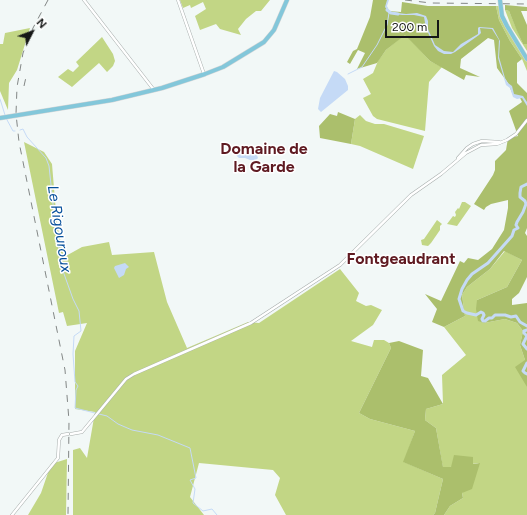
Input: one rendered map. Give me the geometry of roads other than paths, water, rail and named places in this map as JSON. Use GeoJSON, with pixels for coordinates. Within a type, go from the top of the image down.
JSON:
{"type":"FeatureCollection","features":[{"type":"Feature","properties":{"kind":"main road"},"geometry":{"type":"LineString","coordinates":[[0,118],[112,100],[154,90],[223,67],[264,42],[272,34],[287,0]]}},
{"type":"Feature","properties":{"kind":"main road"},"geometry":{"type":"LineString","coordinates":[[500,0],[508,26],[527,55]]}},
{"type":"Feature","properties":{"kind":"main road"},"geometry":{"type":"LineString","coordinates":[[500,0],[502,16],[527,59]]}},
{"type":"Feature","properties":{"kind":"street"},"geometry":{"type":"LineString","coordinates":[[84,0],[154,90]]}},
{"type":"Feature","properties":{"kind":"street"},"geometry":{"type":"LineString","coordinates":[[178,0],[205,74]]}},
{"type":"Feature","properties":{"kind":"street"},"geometry":{"type":"LineString","coordinates":[[12,515],[58,458],[59,440],[62,435],[82,432],[126,379],[134,374],[251,323],[340,264],[411,195],[441,174],[455,162],[481,145],[497,144],[507,140],[516,134],[527,120]]}},
{"type":"Feature","properties":{"kind":"water"},"geometry":{"type":"Polygon","coordinates":[[[387,0],[389,0],[387,6],[390,12],[406,14],[417,13],[426,16],[428,21],[428,29],[435,45],[444,51],[453,52],[461,44],[478,34],[479,27],[493,28],[500,41],[499,57],[505,78],[512,86],[514,94],[523,96],[527,102],[527,106],[522,98],[517,99],[513,97],[510,88],[506,85],[498,58],[499,40],[492,29],[480,28],[481,33],[479,35],[455,52],[451,54],[444,54],[438,51],[434,46],[426,28],[424,17],[389,13],[385,7],[387,0]]]}},
{"type":"Feature","properties":{"kind":"water"},"geometry":{"type":"Polygon","coordinates":[[[334,71],[345,79],[348,90],[321,112],[318,109],[320,98],[334,71]]]}},
{"type":"Feature","properties":{"kind":"water"},"geometry":{"type":"Polygon","coordinates":[[[256,152],[258,158],[256,160],[239,158],[236,155],[242,153],[256,152]]]}},
{"type":"Feature","properties":{"kind":"water"},"geometry":{"type":"Polygon","coordinates":[[[125,263],[129,267],[126,269],[124,275],[119,278],[114,268],[115,266],[125,263]]]}},
{"type":"Feature","properties":{"kind":"waterway"},"geometry":{"type":"LineString","coordinates":[[387,10],[391,13],[398,14]]}},
{"type":"Feature","properties":{"kind":"waterway"},"geometry":{"type":"LineString","coordinates":[[348,74],[362,67],[377,45],[387,25],[389,13]]}},
{"type":"Feature","properties":{"kind":"waterway","name":"Le Rigouroux"},"geometry":{"type":"LineString","coordinates":[[0,99],[5,115]]}},
{"type":"Feature","properties":{"kind":"waterway","name":"Le Rigouroux"},"geometry":{"type":"LineString","coordinates":[[6,118],[13,131],[15,131]]}},
{"type":"Feature","properties":{"kind":"waterway","name":"Le Rigouroux"},"geometry":{"type":"LineString","coordinates":[[20,130],[23,129],[27,137],[46,158],[49,166],[56,232],[63,271],[79,311],[81,331],[74,336],[73,354],[75,382],[78,386],[76,390],[75,408],[107,416],[118,424],[132,430],[158,435],[190,448],[196,478],[190,480],[195,489],[193,503],[203,511],[212,509],[217,515]]}},
{"type":"Feature","properties":{"kind":"waterway"},"geometry":{"type":"LineString","coordinates":[[527,184],[521,187],[520,197],[526,204],[517,222],[516,225],[518,228],[514,230],[512,236],[488,263],[472,274],[467,280],[459,299],[463,311],[476,315],[481,312],[484,315],[482,319],[483,321],[492,318],[495,315],[505,315],[511,317],[516,316],[520,322],[527,326]]}},
{"type":"Feature","properties":{"kind":"waterway"},"geometry":{"type":"LineString","coordinates":[[527,330],[524,331],[527,336],[523,344],[527,349]]}},
{"type":"Feature","properties":{"kind":"waterway"},"geometry":{"type":"LineString","coordinates":[[527,363],[523,371],[527,374]]}},
{"type":"Feature","properties":{"kind":"railway"},"geometry":{"type":"LineString","coordinates":[[48,0],[33,28],[23,53],[17,87],[16,114],[19,142],[65,370],[69,421],[68,515]]}},
{"type":"Feature","properties":{"kind":"railway"},"geometry":{"type":"LineString","coordinates":[[405,0],[431,3],[527,4]]}},
{"type":"Feature","properties":{"kind":"railway"},"geometry":{"type":"LineString","coordinates":[[24,86],[26,77]]}},
{"type":"Feature","properties":{"kind":"district","name":"Domaine de la Garde"},"geometry":{"type":"Point","coordinates":[264,158]}},
{"type":"Feature","properties":{"kind":"district","name":"Fontgeaudrant"},"geometry":{"type":"Point","coordinates":[401,259]}}]}
